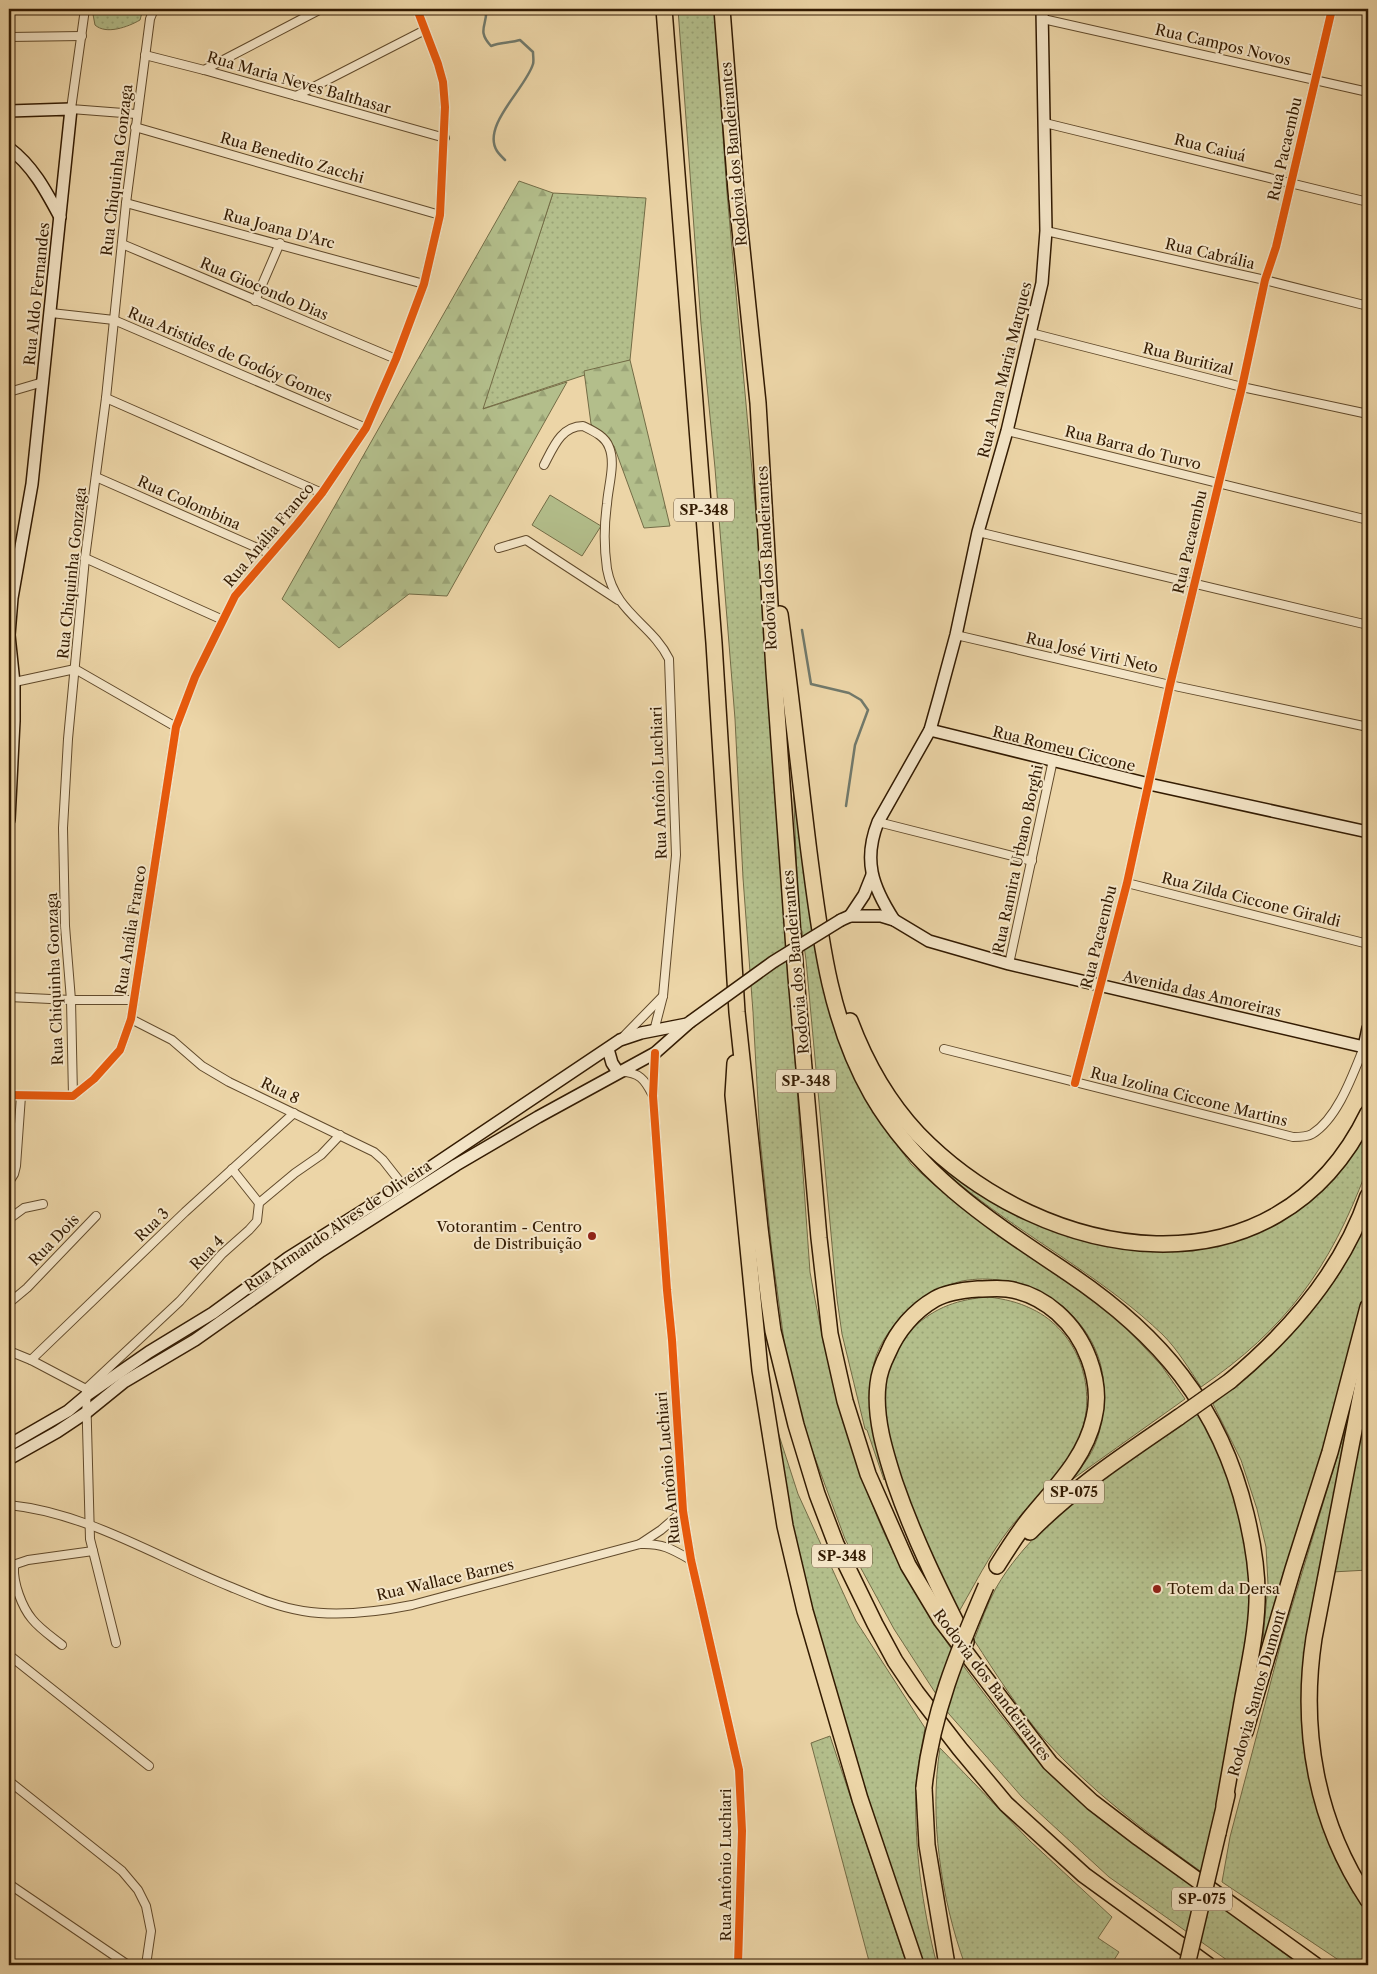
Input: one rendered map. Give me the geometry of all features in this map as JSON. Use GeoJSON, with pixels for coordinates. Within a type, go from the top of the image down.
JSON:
{"type":"FeatureCollection","features":[{"type":"Feature","properties":{"kind":"highway","name":"SP-348"},"geometry":{"type":"LineString","coordinates":[[664,9],[715,652],[738,1012],[760,1228],[774,1331],[787,1392],[812,1478],[836,1544],[858,1591],[895,1660],[916,1692],[1006,1804],[1084,1875],[1208,1965]]}},
{"type":"Feature","properties":{"kind":"highway","name":"Rodovia dos Bandeirantes"},"geometry":{"type":"LineString","coordinates":[[722,9],[736,192],[758,404],[796,977],[819,1238],[830,1334],[845,1401],[868,1474],[908,1565],[941,1620],[1050,1762],[1092,1802],[1186,1873],[1315,1965]]}},
{"type":"Feature","properties":{"kind":"highway"},"geometry":{"type":"LineString","coordinates":[[765,502],[818,922],[834,1004],[845,1036],[872,1094],[905,1144],[960,1198],[982,1215],[1094,1290],[1150,1338],[1207,1410],[1219,1434],[1241,1494],[1252,1536],[1257,1567],[1257,1604],[1252,1648],[1224,1805]]}},
{"type":"Feature","properties":{"kind":"highway"},"geometry":{"type":"LineString","coordinates":[[818,922],[841,999],[854,1031],[868,1061],[900,1112],[926,1140],[966,1175],[1008,1203],[1061,1226],[1098,1236],[1154,1244],[1197,1242],[1242,1231],[1283,1212],[1313,1190],[1328,1176],[1345,1155],[1368,1113]]}},
{"type":"Feature","properties":{"kind":"highway"},"geometry":{"type":"LineString","coordinates":[[738,1012],[734,1095],[738,1152],[760,1370],[785,1526],[805,1611],[860,1800],[916,1965]]}},
{"type":"Feature","properties":{"kind":"highway","name":"SP-075"},"geometry":{"type":"LineString","coordinates":[[934,1894],[927,1845],[924,1788],[931,1740],[939,1708],[964,1636],[997,1566],[1050,1512],[1079,1487],[1230,1381],[1274,1342],[1312,1298],[1345,1247],[1368,1196]]}},
{"type":"Feature","properties":{"kind":"highway"},"geometry":{"type":"LineString","coordinates":[[983,1677],[926,1563],[908,1518],[882,1438],[877,1398],[878,1382],[882,1365],[894,1340],[904,1326],[936,1299],[955,1292],[1008,1289],[1031,1296],[1054,1309],[1077,1332],[1091,1365],[1096,1387],[1094,1418],[1086,1444],[1072,1468],[1015,1537],[997,1566]]}},
{"type":"Feature","properties":{"kind":"highway","name":"Rodovia Santos Dumont"},"geometry":{"type":"LineString","coordinates":[[1187,1965],[1224,1805],[1293,1569],[1330,1452],[1368,1307]]}},
{"type":"Feature","properties":{"kind":"highway"},"geometry":{"type":"LineString","coordinates":[[1368,1358],[1314,1638],[1310,1662],[1308,1707],[1312,1754],[1324,1807],[1341,1851],[1368,1900]]}},
{"type":"Feature","properties":{"kind":"highway"},"geometry":{"type":"LineString","coordinates":[[934,1894],[947,1965]]}},
{"type":"Feature","properties":{"kind":"highway"},"geometry":{"type":"LineString","coordinates":[[934,1894],[956,1965]]}},
{"type":"Feature","properties":{"kind":"main road","name":"Rua Anna Maria Marques"},"geometry":{"type":"LineString","coordinates":[[930,730],[956,635],[978,532],[1007,431],[1042,283],[1046,231],[1043,14]]}},
{"type":"Feature","properties":{"kind":"main road"},"geometry":{"type":"LineString","coordinates":[[9,111],[72,109]]}},
{"type":"Feature","properties":{"kind":"main road","name":"Rua Aldo Fernandes"},"geometry":{"type":"LineString","coordinates":[[9,820],[14,722],[9,635],[12,598],[32,484],[72,109]]}},
{"type":"Feature","properties":{"kind":"main road"},"geometry":{"type":"LineString","coordinates":[[9,148],[23,159],[36,174],[60,217]]}},
{"type":"Feature","properties":{"kind":"main road","name":"Rua Romeu Ciccone"},"geometry":{"type":"LineString","coordinates":[[930,730],[1149,784],[1368,832]]}},
{"type":"Feature","properties":{"kind":"main road","name":"Avenida das Amoreiras"},"geometry":{"type":"LineString","coordinates":[[894,920],[883,903],[872,875],[871,845],[878,822],[930,730]]}},
{"type":"Feature","properties":{"kind":"main road","name":"Avenida das Amoreiras"},"geometry":{"type":"LineString","coordinates":[[846,918],[864,895],[872,875]]}},
{"type":"Feature","properties":{"kind":"main road","name":"Avenida das Amoreiras"},"geometry":{"type":"LineString","coordinates":[[846,918],[873,915],[894,920],[929,941],[1009,964],[1364,1047]]}},
{"type":"Feature","properties":{"kind":"main road","name":"Rua Armando Alves de Oliveira"},"geometry":{"type":"LineString","coordinates":[[9,1445],[68,1411],[86,1392],[212,1313],[288,1258],[406,1190],[655,1053],[688,1023],[773,962],[846,918]]}},
{"type":"Feature","properties":{"kind":"main road","name":"Rua Armando Alves de Oliveira"},"geometry":{"type":"LineString","coordinates":[[9,1459],[35,1446],[87,1412],[124,1382],[196,1340],[620,1040],[641,1033],[688,1023]]}},
{"type":"Feature","properties":{"kind":"main road"},"geometry":{"type":"LineString","coordinates":[[1364,1047],[1368,1028]]}},
{"type":"Feature","properties":{"kind":"main road"},"geometry":{"type":"LineString","coordinates":[[654,1031],[656,1041],[655,1053]]}},
{"type":"Feature","properties":{"kind":"main road"},"geometry":{"type":"LineString","coordinates":[[608,1049],[612,1063],[618,1072]]}},
{"type":"Feature","properties":{"kind":"street","name":"Rua Aldo Fernandes"},"geometry":{"type":"LineString","coordinates":[[72,109],[85,9]]}},
{"type":"Feature","properties":{"kind":"street","name":"Rua Chiquinha Gonzaga"},"geometry":{"type":"LineString","coordinates":[[73,1096],[71,1000],[65,926],[63,828],[68,739],[85,558],[106,398],[136,114],[150,19],[154,9]]}},
{"type":"Feature","properties":{"kind":"street"},"geometry":{"type":"LineString","coordinates":[[204,70],[321,9]]}},
{"type":"Feature","properties":{"kind":"street","name":"Rua Anália Franco"},"geometry":{"type":"LineString","coordinates":[[73,1096],[94,1080],[120,1050],[131,1019],[176,727],[203,660],[235,596],[322,493],[366,428],[396,359],[424,284],[440,215],[445,107],[443,82],[417,9]]}},
{"type":"Feature","properties":{"kind":"street","name":"Rua Pacaembu"},"geometry":{"type":"LineString","coordinates":[[1076,1083],[1127,883],[1170,685],[1242,387],[1265,280],[1276,247],[1332,9]]}},
{"type":"Feature","properties":{"kind":"street","name":"Rua Campos Novos"},"geometry":{"type":"LineString","coordinates":[[1043,14],[1368,92]]}},
{"type":"Feature","properties":{"kind":"street"},"geometry":{"type":"LineString","coordinates":[[296,96],[425,30]]}},
{"type":"Feature","properties":{"kind":"street"},"geometry":{"type":"LineString","coordinates":[[9,37],[82,36]]}},
{"type":"Feature","properties":{"kind":"street","name":"Rua Maria Neves Balthasar"},"geometry":{"type":"LineString","coordinates":[[145,55],[444,138]]}},
{"type":"Feature","properties":{"kind":"street"},"geometry":{"type":"LineString","coordinates":[[72,109],[136,114]]}},
{"type":"Feature","properties":{"kind":"street","name":"Rua Caiuá"},"geometry":{"type":"LineString","coordinates":[[1045,123],[1368,202]]}},
{"type":"Feature","properties":{"kind":"street","name":"Rua Benedito Zacchi"},"geometry":{"type":"LineString","coordinates":[[135,127],[440,215]]}},
{"type":"Feature","properties":{"kind":"street","name":"Rua Joana D'Arc"},"geometry":{"type":"LineString","coordinates":[[126,203],[280,243],[424,284]]}},
{"type":"Feature","properties":{"kind":"street","name":"Rua Cabrália"},"geometry":{"type":"LineString","coordinates":[[1046,231],[1265,280],[1368,306]]}},
{"type":"Feature","properties":{"kind":"street"},"geometry":{"type":"LineString","coordinates":[[254,301],[280,243]]}},
{"type":"Feature","properties":{"kind":"street","name":"Rua Giocondo Dias"},"geometry":{"type":"LineString","coordinates":[[122,244],[396,359]]}},
{"type":"Feature","properties":{"kind":"street","name":"Rua Aristides de Godóy Gomes"},"geometry":{"type":"LineString","coordinates":[[51,313],[114,320],[366,428]]}},
{"type":"Feature","properties":{"kind":"street","name":"Rua Buritizal"},"geometry":{"type":"LineString","coordinates":[[1031,333],[1242,387],[1368,414]]}},
{"type":"Feature","properties":{"kind":"street"},"geometry":{"type":"LineString","coordinates":[[9,392],[44,382]]}},
{"type":"Feature","properties":{"kind":"street"},"geometry":{"type":"LineString","coordinates":[[106,398],[322,493]]}},
{"type":"Feature","properties":{"kind":"street"},"geometry":{"type":"LineString","coordinates":[[544,465],[557,441],[570,428],[583,426],[603,438],[609,446],[612,464],[606,506],[606,553],[610,578],[618,600]]}},
{"type":"Feature","properties":{"kind":"street","name":"Rua Barra do Turvo"},"geometry":{"type":"LineString","coordinates":[[1007,431],[1368,520]]}},
{"type":"Feature","properties":{"kind":"street","name":"Rua Colombina"},"geometry":{"type":"LineString","coordinates":[[96,477],[271,554]]}},
{"type":"Feature","properties":{"kind":"street"},"geometry":{"type":"LineString","coordinates":[[978,532],[1368,625]]}},
{"type":"Feature","properties":{"kind":"street"},"geometry":{"type":"LineString","coordinates":[[499,548],[526,540],[618,600]]}},
{"type":"Feature","properties":{"kind":"street"},"geometry":{"type":"LineString","coordinates":[[85,558],[223,620]]}},
{"type":"Feature","properties":{"kind":"street","name":"Rua Antônio Luchiari"},"geometry":{"type":"LineString","coordinates":[[618,600],[664,648],[669,659],[676,844],[663,996],[654,1031]]}},
{"type":"Feature","properties":{"kind":"street","name":"Rua José Virti Neto"},"geometry":{"type":"LineString","coordinates":[[956,635],[1170,685],[1368,727]]}},
{"type":"Feature","properties":{"kind":"street"},"geometry":{"type":"LineString","coordinates":[[11,683],[75,669],[176,727]]}},
{"type":"Feature","properties":{"kind":"street","name":"Rua Ramira Urbano Borghi"},"geometry":{"type":"LineString","coordinates":[[1009,964],[1054,760]]}},
{"type":"Feature","properties":{"kind":"street"},"geometry":{"type":"LineString","coordinates":[[878,822],[1032,861]]}},
{"type":"Feature","properties":{"kind":"street","name":"Rua Zilda Ciccone Giraldi"},"geometry":{"type":"LineString","coordinates":[[1127,883],[1368,944]]}},
{"type":"Feature","properties":{"kind":"street"},"geometry":{"type":"LineString","coordinates":[[620,1040],[663,996]]}},
{"type":"Feature","properties":{"kind":"street"},"geometry":{"type":"LineString","coordinates":[[9,997],[71,1000],[134,1000]]}},
{"type":"Feature","properties":{"kind":"street","name":"Rua 8"},"geometry":{"type":"LineString","coordinates":[[131,1019],[172,1040],[202,1066],[374,1152],[383,1160],[406,1190]]}},
{"type":"Feature","properties":{"kind":"street","name":"Rua Izolina Ciccone Martins"},"geometry":{"type":"LineString","coordinates":[[944,1049],[1293,1137],[1312,1134],[1321,1127],[1341,1101],[1364,1047]]}},
{"type":"Feature","properties":{"kind":"street","name":"Rua Antônio Luchiari"},"geometry":{"type":"LineString","coordinates":[[655,1053],[653,1096],[683,1510],[691,1560],[739,1770],[742,1831],[738,1965]]}},
{"type":"Feature","properties":{"kind":"street"},"geometry":{"type":"LineString","coordinates":[[618,1072],[633,1072],[639,1076],[646,1082],[653,1096]]}},
{"type":"Feature","properties":{"kind":"street"},"geometry":{"type":"LineString","coordinates":[[9,1095],[73,1096]]}},
{"type":"Feature","properties":{"kind":"street"},"geometry":{"type":"LineString","coordinates":[[9,1182],[16,1166],[21,1096]]}},
{"type":"Feature","properties":{"kind":"street","name":"Rua 3"},"geometry":{"type":"LineString","coordinates":[[31,1360],[185,1212],[294,1113]]}},
{"type":"Feature","properties":{"kind":"street"},"geometry":{"type":"LineString","coordinates":[[232,1169],[259,1203],[295,1173],[321,1156],[340,1136]]}},
{"type":"Feature","properties":{"kind":"street","name":"Rua 4"},"geometry":{"type":"LineString","coordinates":[[86,1392],[180,1301],[222,1254],[250,1230],[257,1221],[259,1203]]}},
{"type":"Feature","properties":{"kind":"street"},"geometry":{"type":"LineString","coordinates":[[9,1219],[24,1208],[43,1204]]}},
{"type":"Feature","properties":{"kind":"street","name":"Rua Dois"},"geometry":{"type":"LineString","coordinates":[[9,1303],[27,1288],[96,1216]]}},
{"type":"Feature","properties":{"kind":"street"},"geometry":{"type":"LineString","coordinates":[[9,1351],[31,1360],[86,1392],[90,1539],[116,1643]]}},
{"type":"Feature","properties":{"kind":"street","name":"Rua Wallace Barnes"},"geometry":{"type":"LineString","coordinates":[[9,1505],[64,1516],[89,1524],[259,1599],[282,1606],[318,1612],[378,1612],[412,1605],[640,1544],[669,1547],[691,1560]]}},
{"type":"Feature","properties":{"kind":"street","name":"Rua Wallace Barnes"},"geometry":{"type":"LineString","coordinates":[[640,1544],[661,1530],[683,1510]]}},
{"type":"Feature","properties":{"kind":"street"},"geometry":{"type":"LineString","coordinates":[[62,1645],[32,1620],[26,1611],[17,1586],[14,1569],[16,1564],[28,1560],[94,1551]]}},
{"type":"Feature","properties":{"kind":"street"},"geometry":{"type":"LineString","coordinates":[[9,1655],[149,1766]]}},
{"type":"Feature","properties":{"kind":"street"},"geometry":{"type":"LineString","coordinates":[[9,1781],[122,1871],[138,1890],[146,1906],[151,1931],[146,1965]]}},
{"type":"Feature","properties":{"kind":"street"},"geometry":{"type":"LineString","coordinates":[[9,1884],[128,1965]]}},
{"type":"Feature","properties":{"kind":"green space"},"geometry":{"type":"Polygon","coordinates":[[[92,9],[143,9],[140,20],[111,30],[95,25],[92,9]]]}},
{"type":"Feature","properties":{"kind":"green space"},"geometry":{"type":"Polygon","coordinates":[[[678,9],[714,9],[727,193],[758,537],[810,1272],[823,1340],[849,1438],[885,1535],[920,1601],[977,1684],[1036,1758],[1054,1778],[1120,1834],[1302,1965],[1234,1965],[1109,1877],[1022,1797],[949,1714],[894,1629],[845,1539],[811,1447],[795,1393],[784,1341],[760,1138],[735,719],[715,468],[701,324],[678,9]]]}},
{"type":"Feature","properties":{"kind":"green space"},"geometry":{"type":"Polygon","coordinates":[[[519,181],[553,193],[483,409],[567,382],[447,596],[409,594],[339,648],[282,599],[519,181]]]}},
{"type":"Feature","properties":{"kind":"green space"},"geometry":{"type":"Polygon","coordinates":[[[553,193],[646,198],[630,360],[482,409],[553,193]]]}},
{"type":"Feature","properties":{"kind":"green space"},"geometry":{"type":"Polygon","coordinates":[[[630,360],[670,526],[644,528],[614,446],[591,424],[584,371],[630,360]]]}},
{"type":"Feature","properties":{"kind":"green space"},"geometry":{"type":"Polygon","coordinates":[[[550,495],[601,526],[582,556],[532,525],[550,495]]]}},
{"type":"Feature","properties":{"kind":"green space"},"geometry":{"type":"Polygon","coordinates":[[[793,779],[814,927],[862,1091],[878,1119],[911,1164],[932,1183],[996,1232],[1102,1307],[1127,1329],[1161,1365],[1185,1399],[1070,1481],[1092,1452],[1101,1424],[1104,1386],[1096,1351],[1074,1317],[1059,1304],[1023,1285],[982,1279],[962,1281],[942,1288],[912,1307],[889,1332],[876,1355],[872,1375],[872,1389],[886,1478],[884,1480],[867,1430],[865,1429],[842,1334],[837,1299],[806,960],[802,931],[799,927],[793,779]]]}},
{"type":"Feature","properties":{"kind":"green space"},"geometry":{"type":"Polygon","coordinates":[[[1368,1125],[1368,1164],[1366,1172],[1337,1238],[1320,1267],[1302,1294],[1281,1319],[1231,1365],[1201,1387],[1174,1347],[1142,1316],[1097,1281],[970,1193],[910,1137],[985,1194],[1153,1249],[1180,1249],[1233,1240],[1260,1230],[1281,1219],[1341,1167],[1368,1125]]]}},
{"type":"Feature","properties":{"kind":"green space"},"geometry":{"type":"Polygon","coordinates":[[[1368,1215],[1368,1286],[1336,1409],[1266,1639],[1263,1640],[1268,1584],[1266,1547],[1257,1509],[1241,1460],[1213,1404],[1260,1365],[1368,1215]]]}},
{"type":"Feature","properties":{"kind":"green space"},"geometry":{"type":"Polygon","coordinates":[[[989,1297],[1011,1301],[1032,1309],[1048,1319],[1062,1332],[1073,1347],[1081,1364],[1087,1401],[1085,1420],[1073,1451],[1057,1474],[1002,1538],[957,1615],[905,1490],[887,1427],[884,1409],[884,1390],[888,1370],[895,1352],[913,1328],[939,1309],[948,1305],[989,1297]]]}},
{"type":"Feature","properties":{"kind":"green space"},"geometry":{"type":"Polygon","coordinates":[[[1368,1392],[1368,1570],[1332,1572],[1368,1392]]]}},
{"type":"Feature","properties":{"kind":"green space"},"geometry":{"type":"Polygon","coordinates":[[[1354,1401],[1302,1686],[1305,1742],[1362,1902],[1368,1910],[1368,1965],[1346,1965],[1222,1882],[1230,1837],[1282,1639],[1354,1401]]]}},
{"type":"Feature","properties":{"kind":"green space"},"geometry":{"type":"Polygon","coordinates":[[[1199,1412],[1238,1502],[1250,1564],[1251,1609],[1240,1682],[1203,1873],[1120,1811],[1063,1759],[1026,1716],[974,1640],[996,1588],[1030,1542],[1072,1503],[1150,1445],[1199,1412]]]}},
{"type":"Feature","properties":{"kind":"green space"},"geometry":{"type":"Polygon","coordinates":[[[776,1426],[798,1494],[856,1621],[925,1728],[918,1764],[916,1831],[923,1899],[937,1965],[922,1965],[870,1809],[816,1626],[795,1543],[776,1426]]]}},
{"type":"Feature","properties":{"kind":"green space"},"geometry":{"type":"Polygon","coordinates":[[[830,1736],[907,1965],[870,1965],[811,1743],[830,1736]]]}},
{"type":"Feature","properties":{"kind":"green space"},"geometry":{"type":"Polygon","coordinates":[[[940,1748],[1030,1841],[1112,1917],[1098,1938],[1119,1952],[1114,1960],[1121,1965],[965,1965],[949,1913],[939,1858],[936,1802],[940,1748]]]}},
{"type":"Feature","properties":{"kind":"waterway"},"geometry":{"type":"LineString","coordinates":[[486,9],[483,31],[491,46],[520,40],[533,52],[533,63],[529,74],[506,107],[495,130],[494,141],[497,151],[505,160]]}},
{"type":"Feature","properties":{"kind":"waterway"},"geometry":{"type":"LineString","coordinates":[[802,630],[811,684],[849,693],[861,700],[868,710],[855,745],[846,806]]}},
{"type":"Feature","properties":{"kind":"cycle path"},"geometry":{"type":"LineString","coordinates":[[9,1095],[73,1096],[94,1079],[120,1050],[131,1019],[176,727],[195,677],[235,596],[322,493],[366,428],[396,359],[424,284],[440,215],[445,107],[443,82],[417,9]]}},
{"type":"Feature","properties":{"kind":"cycle path"},"geometry":{"type":"LineString","coordinates":[[1075,1083],[1127,883],[1170,685],[1242,387],[1265,280],[1276,247],[1332,9]]}},
{"type":"Feature","properties":{"kind":"cycle path"},"geometry":{"type":"LineString","coordinates":[[655,1053],[653,1096],[683,1511],[691,1560],[739,1770],[742,1831],[738,1965]]}},
{"type":"Feature","properties":{"kind":"place","name":"Votorantim - Centro de Distribuição"},"geometry":{"type":"Point","coordinates":[592,1236]}},
{"type":"Feature","properties":{"kind":"place","name":"Totem da Dersa"},"geometry":{"type":"Point","coordinates":[1157,1589]}}]}
